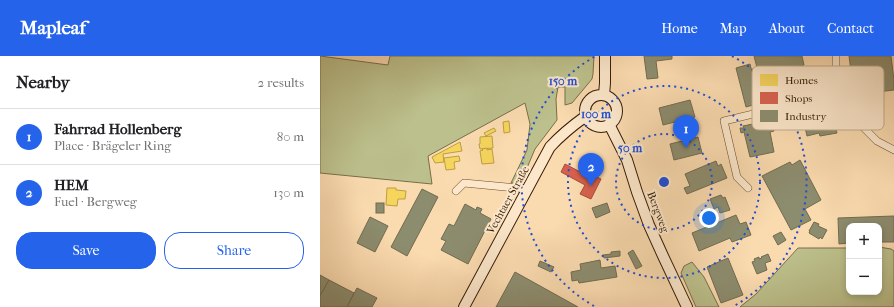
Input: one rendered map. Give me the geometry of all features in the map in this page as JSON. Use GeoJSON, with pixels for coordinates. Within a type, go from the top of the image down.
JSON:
{"type":"FeatureCollection","features":[{"type":"Feature","properties":{"kind":"main road"},"geometry":{"type":"LineString","coordinates":[[604,95],[605,56]]}},
{"type":"Feature","properties":{"kind":"main road"},"geometry":{"type":"LineString","coordinates":[[604,95],[612,100],[616,108],[616,112],[615,117],[609,124],[600,126],[591,123],[586,116],[585,107],[587,102],[594,96],[604,95]]}},
{"type":"Feature","properties":{"kind":"main road","name":"Vechtaer Straße"},"geometry":{"type":"LineString","coordinates":[[464,307],[550,147],[563,133],[586,116]]}},
{"type":"Feature","properties":{"kind":"main road","name":"Bergweg"},"geometry":{"type":"LineString","coordinates":[[609,124],[627,160],[649,225],[687,307]]}},
{"type":"Feature","properties":{"kind":"street"},"geometry":{"type":"LineString","coordinates":[[748,188],[737,177],[724,121],[752,114]]}},
{"type":"Feature","properties":{"kind":"street"},"geometry":{"type":"LineString","coordinates":[[866,130],[877,141],[894,150]]}},
{"type":"Feature","properties":{"kind":"street"},"geometry":{"type":"LineString","coordinates":[[456,191],[464,183],[527,189]]}},
{"type":"Feature","properties":{"kind":"green space"},"geometry":{"type":"Polygon","coordinates":[[[320,56],[388,65],[390,56],[594,56],[592,79],[572,103],[565,105],[565,87],[558,87],[556,99],[557,120],[535,149],[521,182],[511,183],[527,150],[530,124],[525,103],[428,156],[432,184],[320,173],[320,56]]]}},
{"type":"Feature","properties":{"kind":"green space"},"geometry":{"type":"Polygon","coordinates":[[[798,248],[846,248],[846,295],[882,295],[882,248],[891,249],[894,251],[894,307],[740,307],[756,294],[798,248]]]}},
{"type":"Feature","properties":{"kind":"green space"},"geometry":{"type":"Polygon","coordinates":[[[692,262],[704,277],[719,307],[696,307],[681,273],[684,266],[692,262]]]}},
{"type":"Feature","properties":{"kind":"building: Homes"},"geometry":{"type":"Polygon","coordinates":[[[509,121],[510,132],[504,133],[503,122],[509,121]]]}},
{"type":"Feature","properties":{"kind":"building: Homes"},"geometry":{"type":"Polygon","coordinates":[[[494,128],[496,131],[486,136],[484,133],[494,128]]]}},
{"type":"Feature","properties":{"kind":"building: Homes"},"geometry":{"type":"Polygon","coordinates":[[[492,136],[493,148],[480,149],[480,137],[492,136]]]}},
{"type":"Feature","properties":{"kind":"building: Homes"},"geometry":{"type":"Polygon","coordinates":[[[460,142],[462,151],[443,154],[444,162],[435,163],[432,157],[460,142]]]}},
{"type":"Feature","properties":{"kind":"building: Homes"},"geometry":{"type":"Polygon","coordinates":[[[487,148],[487,150],[492,149],[494,163],[482,164],[480,151],[487,148]]]}},
{"type":"Feature","properties":{"kind":"building: Homes"},"geometry":{"type":"Polygon","coordinates":[[[459,156],[460,161],[454,162],[455,169],[446,170],[444,158],[459,156]]]}},
{"type":"Feature","properties":{"kind":"building: Homes"},"geometry":{"type":"Polygon","coordinates":[[[387,188],[396,188],[396,190],[406,191],[405,199],[398,199],[397,206],[386,205],[387,188]]]}},
{"type":"Feature","properties":{"kind":"building: Shops"},"geometry":{"type":"Polygon","coordinates":[[[565,164],[590,177],[591,174],[601,179],[591,199],[580,194],[585,185],[561,172],[565,164]]]}},
{"type":"Feature","properties":{"kind":"building: Industry"},"geometry":{"type":"Polygon","coordinates":[[[644,56],[672,56],[672,59],[656,61],[658,78],[647,79],[644,56]]]}},
{"type":"Feature","properties":{"kind":"building: Industry"},"geometry":{"type":"Polygon","coordinates":[[[754,56],[802,56],[804,65],[800,66],[757,66],[754,56]]]}},
{"type":"Feature","properties":{"kind":"building: Industry"},"geometry":{"type":"Polygon","coordinates":[[[849,56],[891,56],[894,90],[884,91],[884,66],[850,66],[849,56]]]}},
{"type":"Feature","properties":{"kind":"building: Industry"},"geometry":{"type":"Polygon","coordinates":[[[750,64],[752,72],[752,105],[746,107],[736,68],[750,64]]]}},
{"type":"Feature","properties":{"kind":"building: Industry"},"geometry":{"type":"Polygon","coordinates":[[[690,100],[695,117],[663,125],[659,108],[690,100]]]}},
{"type":"Feature","properties":{"kind":"building: Industry"},"geometry":{"type":"Polygon","coordinates":[[[752,124],[752,130],[774,130],[770,132],[774,152],[750,157],[744,132],[741,133],[740,128],[744,128],[743,126],[752,124]]]}},
{"type":"Feature","properties":{"kind":"building: Industry"},"geometry":{"type":"Polygon","coordinates":[[[806,130],[836,130],[837,133],[820,136],[819,133],[807,136],[806,130]]]}},
{"type":"Feature","properties":{"kind":"building: Industry"},"geometry":{"type":"Polygon","coordinates":[[[698,137],[702,153],[674,160],[670,144],[698,137]]]}},
{"type":"Feature","properties":{"kind":"building: Industry"},"geometry":{"type":"Polygon","coordinates":[[[800,160],[821,200],[805,209],[811,220],[791,230],[762,176],[790,162],[792,165],[800,160]]]}},
{"type":"Feature","properties":{"kind":"building: Industry"},"geometry":{"type":"Polygon","coordinates":[[[716,161],[718,166],[721,164],[727,178],[687,194],[684,188],[690,186],[685,174],[716,161]]]}},
{"type":"Feature","properties":{"kind":"building: Industry"},"geometry":{"type":"Polygon","coordinates":[[[422,189],[438,197],[407,256],[391,247],[422,189]]]}},
{"type":"Feature","properties":{"kind":"building: Industry"},"geometry":{"type":"Polygon","coordinates":[[[721,195],[723,198],[725,197],[730,210],[720,213],[718,207],[714,209],[710,199],[721,195]]]}},
{"type":"Feature","properties":{"kind":"building: Industry"},"geometry":{"type":"Polygon","coordinates":[[[376,203],[384,203],[384,213],[376,213],[376,203]]]}},
{"type":"Feature","properties":{"kind":"building: Industry"},"geometry":{"type":"Polygon","coordinates":[[[607,203],[610,212],[596,218],[592,208],[607,203]]]}},
{"type":"Feature","properties":{"kind":"building: Industry"},"geometry":{"type":"Polygon","coordinates":[[[465,204],[476,210],[477,207],[482,209],[480,213],[491,219],[468,264],[441,250],[446,241],[441,239],[449,224],[454,226],[465,204]]]}},
{"type":"Feature","properties":{"kind":"building: Industry"},"geometry":{"type":"Polygon","coordinates":[[[736,215],[740,224],[746,222],[751,235],[732,242],[730,238],[699,251],[692,233],[736,215]]]}},
{"type":"Feature","properties":{"kind":"building: Industry"},"geometry":{"type":"Polygon","coordinates":[[[894,216],[894,242],[882,242],[882,223],[846,223],[846,243],[839,244],[838,218],[894,216]]]}},
{"type":"Feature","properties":{"kind":"building: Industry"},"geometry":{"type":"Polygon","coordinates":[[[370,217],[388,226],[375,252],[357,243],[370,217]]]}},
{"type":"Feature","properties":{"kind":"building: Industry"},"geometry":{"type":"Polygon","coordinates":[[[814,222],[819,224],[818,226],[827,230],[822,239],[820,237],[819,239],[809,233],[814,222]]]}},
{"type":"Feature","properties":{"kind":"building: Industry"},"geometry":{"type":"Polygon","coordinates":[[[781,232],[786,240],[778,245],[773,236],[781,232]]]}},
{"type":"Feature","properties":{"kind":"building: Industry"},"geometry":{"type":"Polygon","coordinates":[[[633,250],[642,266],[636,269],[628,253],[633,250]]]}},
{"type":"Feature","properties":{"kind":"building: Industry"},"geometry":{"type":"Polygon","coordinates":[[[620,251],[620,256],[604,258],[603,255],[611,254],[611,252],[620,251]]]}},
{"type":"Feature","properties":{"kind":"building: Industry"},"geometry":{"type":"Polygon","coordinates":[[[768,254],[771,261],[765,263],[767,270],[757,274],[752,262],[755,261],[754,259],[759,257],[759,259],[762,258],[761,257],[768,254]]]}},
{"type":"Feature","properties":{"kind":"building: Industry"},"geometry":{"type":"Polygon","coordinates":[[[728,258],[743,295],[721,303],[707,267],[728,258]]]}},
{"type":"Feature","properties":{"kind":"building: Industry"},"geometry":{"type":"Polygon","coordinates":[[[600,260],[601,268],[615,266],[617,277],[579,283],[578,280],[572,281],[571,272],[581,270],[580,264],[600,260]]]}},
{"type":"Feature","properties":{"kind":"building: Industry"},"geometry":{"type":"Polygon","coordinates":[[[540,261],[554,267],[551,272],[538,266],[540,261]]]}},
{"type":"Feature","properties":{"kind":"building: Industry"},"geometry":{"type":"Polygon","coordinates":[[[515,272],[578,307],[496,307],[515,272]]]}},
{"type":"Feature","properties":{"kind":"building: Industry"},"geometry":{"type":"Polygon","coordinates":[[[320,275],[329,280],[320,296],[320,275]]]}},
{"type":"Feature","properties":{"kind":"building: Industry"},"geometry":{"type":"Polygon","coordinates":[[[329,280],[354,293],[347,307],[320,307],[320,296],[329,280]]]}},
{"type":"Feature","properties":{"kind":"building: Industry"},"geometry":{"type":"Polygon","coordinates":[[[357,288],[377,298],[372,307],[347,307],[357,288]]]}},
{"type":"Feature","properties":{"kind":"place","name":"Fahrrad Hollenberg"},"geometry":{"type":"Point","coordinates":[686,148]}},
{"type":"Feature","properties":{"kind":"place","name":"HEM"},"geometry":{"type":"Point","coordinates":[591,186]}}]}
